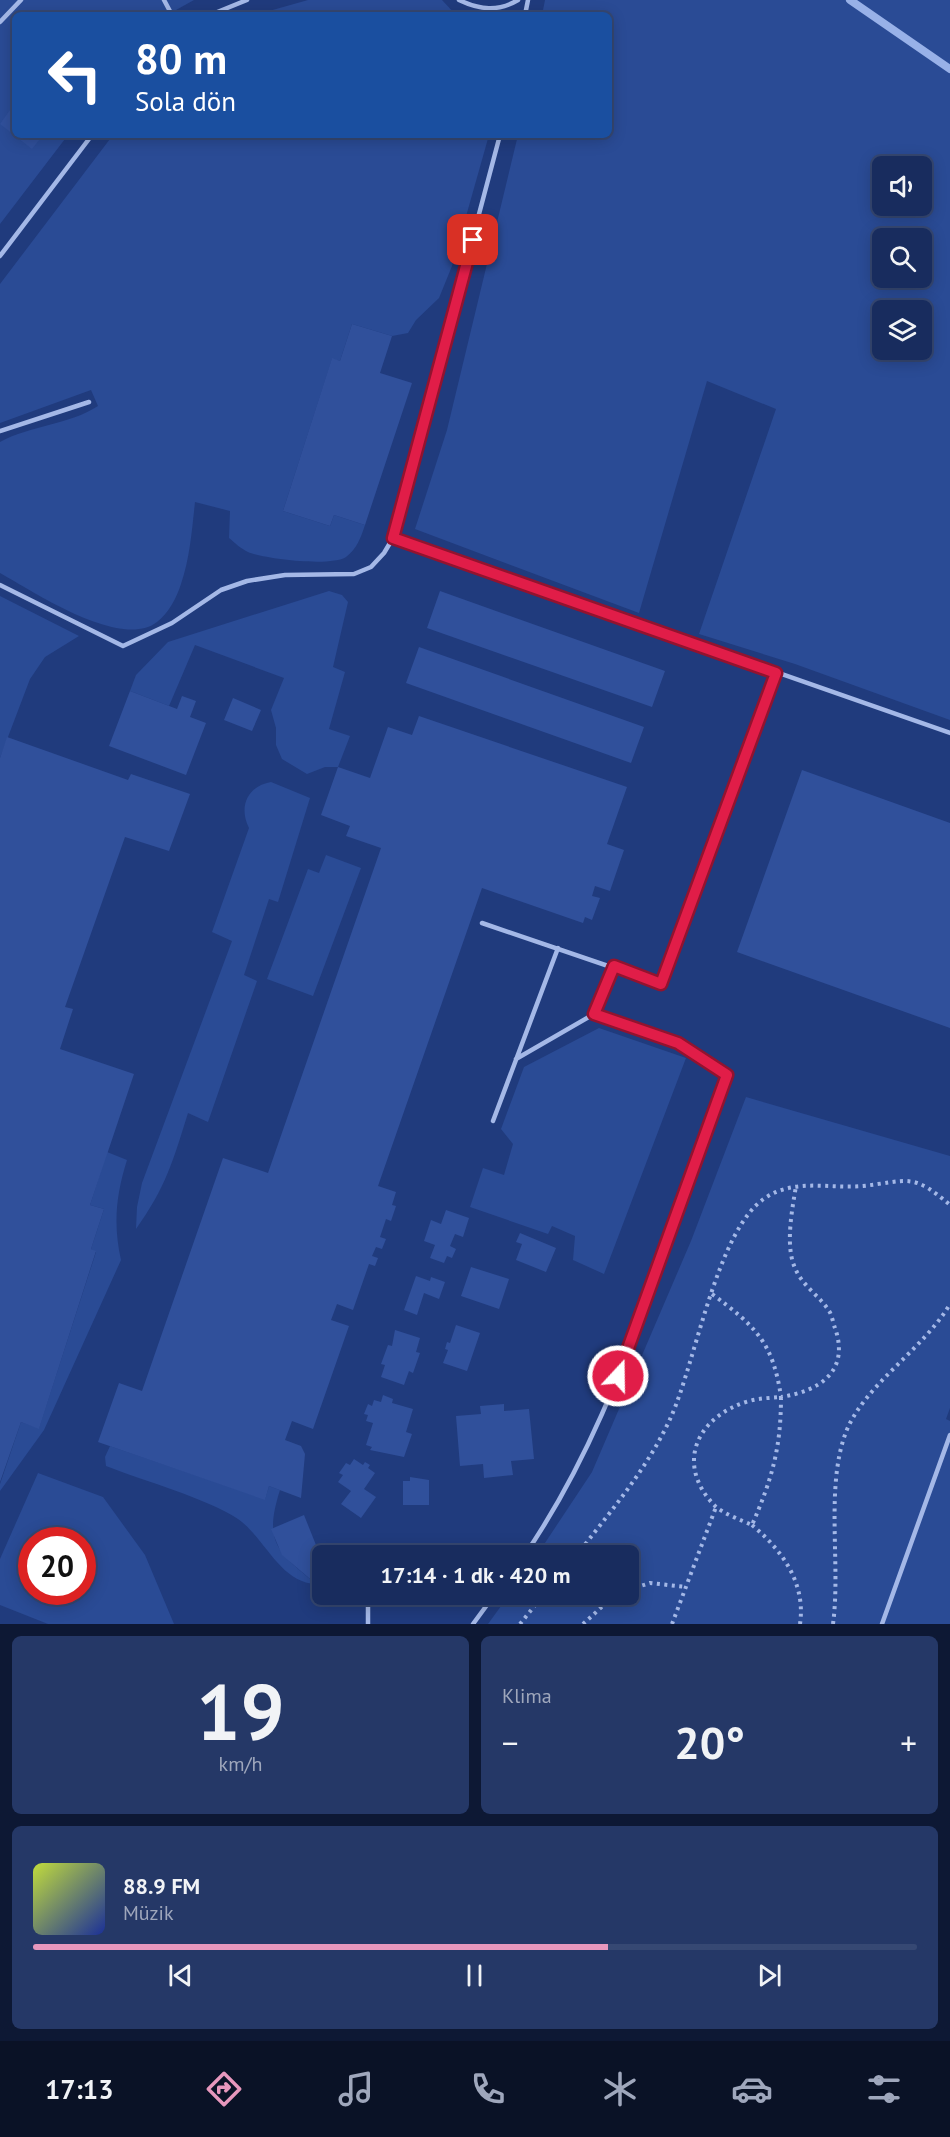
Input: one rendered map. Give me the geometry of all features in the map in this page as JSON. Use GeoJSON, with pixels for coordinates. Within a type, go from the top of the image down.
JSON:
{"type":"FeatureCollection","features":[{"type":"Feature","properties":{"kind":"lane"},"geometry":{"type":"LineString","coordinates":[[0,22],[21,0]]}},
{"type":"Feature","properties":{"kind":"lane"},"geometry":{"type":"LineString","coordinates":[[218,12],[248,0]]}},
{"type":"Feature","properties":{"kind":"lane"},"geometry":{"type":"LineString","coordinates":[[459,0],[481,9],[505,8],[518,0]]}},
{"type":"Feature","properties":{"kind":"lane"},"geometry":{"type":"LineString","coordinates":[[0,256],[90,138]]}},
{"type":"Feature","properties":{"kind":"lane"},"geometry":{"type":"LineString","coordinates":[[0,585],[123,646],[172,623],[221,590],[246,581],[285,575],[354,574],[370,567],[384,553],[393,538],[499,138]]}},
{"type":"Feature","properties":{"kind":"lane"},"geometry":{"type":"LineString","coordinates":[[0,431],[89,402]]}},
{"type":"Feature","properties":{"kind":"lane"},"geometry":{"type":"LineString","coordinates":[[393,538],[950,733]]}},
{"type":"Feature","properties":{"kind":"lane"},"geometry":{"type":"LineString","coordinates":[[482,923],[614,966],[661,984],[776,673]]}},
{"type":"Feature","properties":{"kind":"lane"},"geometry":{"type":"LineString","coordinates":[[494,1121],[558,948]]}},
{"type":"Feature","properties":{"kind":"lane"},"geometry":{"type":"LineString","coordinates":[[516,1059],[594,1014],[614,966]]}},
{"type":"Feature","properties":{"kind":"lane"},"geometry":{"type":"LineString","coordinates":[[531,1545],[563,1496],[594,1434],[646,1303],[727,1075],[678,1043],[594,1014]]}},
{"type":"Feature","properties":{"kind":"lane"},"geometry":{"type":"LineString","coordinates":[[882,1624],[950,1436]]}},
{"type":"Feature","properties":{"kind":"lane"},"geometry":{"type":"LineString","coordinates":[[368,1605],[368,1624]]}},
{"type":"Feature","properties":{"kind":"lane"},"geometry":{"type":"LineString","coordinates":[[473,1624],[487,1605]]}},
{"type":"Feature","properties":{"kind":"path"},"geometry":{"type":"LineString","coordinates":[[585,1545],[632,1485],[671,1418],[723,1258],[741,1222],[765,1198],[796,1186],[862,1186],[900,1179],[928,1186],[950,1205]]}},
{"type":"Feature","properties":{"kind":"path"},"geometry":{"type":"LineString","coordinates":[[796,1186],[790,1224],[794,1267],[811,1293],[829,1310],[840,1342],[838,1364],[823,1382],[802,1394],[749,1401],[716,1416],[700,1435],[692,1457],[694,1476],[716,1507],[752,1525],[775,1544],[795,1577],[802,1610],[800,1624]]}},
{"type":"Feature","properties":{"kind":"path"},"geometry":{"type":"LineString","coordinates":[[712,1294],[750,1322],[765,1344],[777,1373],[781,1397],[781,1438],[768,1489],[752,1525]]}},
{"type":"Feature","properties":{"kind":"path"},"geometry":{"type":"LineString","coordinates":[[833,1624],[837,1478],[846,1432],[868,1396],[918,1347],[950,1304]]}},
{"type":"Feature","properties":{"kind":"path"},"geometry":{"type":"LineString","coordinates":[[672,1624],[716,1507]]}},
{"type":"Feature","properties":{"kind":"path"},"geometry":{"type":"LineString","coordinates":[[639,1586],[650,1583],[686,1587]]}},
{"type":"Feature","properties":{"kind":"path"},"geometry":{"type":"LineString","coordinates":[[520,1624],[535,1605]]}},
{"type":"Feature","properties":{"kind":"path"},"geometry":{"type":"LineString","coordinates":[[583,1624],[604,1605]]}},
{"type":"Feature","properties":{"kind":"shaded area"},"geometry":{"type":"Polygon","coordinates":[[[0,0],[194,0],[172,12],[12,12],[12,138],[66,138],[0,224],[0,0]]]}},
{"type":"Feature","properties":{"kind":"shaded area"},"geometry":{"type":"Polygon","coordinates":[[[308,0],[442,0],[453,12],[266,12],[308,0]]]}},
{"type":"Feature","properties":{"kind":"shaded area"},"geometry":{"type":"Polygon","coordinates":[[[545,0],[950,0],[950,720],[795,664],[699,634],[776,409],[707,381],[639,613],[415,529],[447,430],[517,138],[612,138],[612,12],[543,12],[545,0]]]}},
{"type":"Feature","properties":{"kind":"shaded area"},"geometry":{"type":"Polygon","coordinates":[[[111,138],[488,138],[452,266],[439,298],[416,320],[408,333],[392,336],[352,324],[340,361],[332,359],[283,511],[330,526],[334,515],[365,525],[356,547],[346,557],[327,561],[297,561],[256,555],[229,538],[230,511],[195,502],[189,554],[177,594],[161,619],[141,629],[122,629],[100,624],[55,604],[0,573],[0,442],[24,432],[75,417],[98,406],[91,390],[0,423],[0,284],[111,138]]]}},
{"type":"Feature","properties":{"kind":"shaded area"},"geometry":{"type":"Polygon","coordinates":[[[329,591],[342,595],[348,602],[333,667],[345,672],[329,729],[350,736],[338,767],[325,767],[307,774],[282,759],[276,745],[276,728],[271,710],[284,678],[195,645],[169,706],[130,691],[136,675],[168,642],[329,591]]]}},
{"type":"Feature","properties":{"kind":"shaded area"},"geometry":{"type":"Polygon","coordinates":[[[0,596],[79,636],[45,657],[30,679],[0,758],[0,596]]]}},
{"type":"Feature","properties":{"kind":"shaded area"},"geometry":{"type":"Polygon","coordinates":[[[271,782],[310,798],[278,902],[269,899],[244,975],[257,981],[208,1122],[188,1113],[168,1173],[155,1200],[136,1229],[137,1207],[142,1183],[232,941],[212,932],[249,828],[245,812],[247,798],[256,788],[271,782]]]}},
{"type":"Feature","properties":{"kind":"shaded area"},"geometry":{"type":"Polygon","coordinates":[[[326,855],[361,868],[313,996],[267,979],[308,869],[319,873],[326,855]]]}},
{"type":"Feature","properties":{"kind":"shaded area"},"geometry":{"type":"Polygon","coordinates":[[[599,1028],[686,1058],[604,1274],[573,1260],[575,1236],[552,1226],[548,1234],[470,1207],[483,1168],[504,1175],[513,1144],[501,1129],[524,1067],[599,1028]]]}},
{"type":"Feature","properties":{"kind":"shaded area"},"geometry":{"type":"Polygon","coordinates":[[[746,1097],[950,1156],[950,1408],[946,1419],[950,1421],[950,1624],[488,1624],[502,1605],[639,1605],[639,1545],[544,1545],[592,1472],[691,1241],[746,1097]]]}},
{"type":"Feature","properties":{"kind":"shaded area"},"geometry":{"type":"Polygon","coordinates":[[[107,1152],[127,1160],[120,1185],[116,1222],[121,1260],[44,1430],[0,1491],[0,1484],[21,1422],[39,1428],[96,1252],[91,1249],[104,1209],[90,1205],[107,1152]]]}},
{"type":"Feature","properties":{"kind":"shaded area"},"geometry":{"type":"Polygon","coordinates":[[[110,1446],[265,1499],[269,1486],[280,1490],[273,1523],[277,1545],[283,1554],[312,1580],[312,1583],[303,1582],[292,1576],[248,1527],[225,1511],[106,1466],[105,1457],[110,1446]]]}},
{"type":"Feature","properties":{"kind":"shaded area"},"geometry":{"type":"Polygon","coordinates":[[[38,1473],[103,1497],[145,1555],[174,1624],[48,1624],[0,1605],[0,1559],[38,1473]]]}},
{"type":"Feature","properties":{"kind":"building"},"geometry":{"type":"Polygon","coordinates":[[[12,107],[12,133],[0,124],[12,107]]]}},
{"type":"Feature","properties":{"kind":"building"},"geometry":{"type":"Polygon","coordinates":[[[18,138],[41,138],[32,149],[18,138]]]}},
{"type":"Feature","properties":{"kind":"building"},"geometry":{"type":"Polygon","coordinates":[[[352,324],[392,336],[380,373],[412,383],[365,525],[334,515],[330,526],[283,511],[332,358],[340,361],[352,324]]]}},
{"type":"Feature","properties":{"kind":"building"},"geometry":{"type":"Polygon","coordinates":[[[440,591],[665,671],[652,707],[427,628],[440,591]]]}},
{"type":"Feature","properties":{"kind":"building"},"geometry":{"type":"Polygon","coordinates":[[[419,647],[644,727],[631,763],[406,683],[419,647]]]}},
{"type":"Feature","properties":{"kind":"building"},"geometry":{"type":"Polygon","coordinates":[[[130,691],[177,709],[182,696],[196,701],[190,717],[206,723],[186,775],[109,746],[130,691]]]}},
{"type":"Feature","properties":{"kind":"building"},"geometry":{"type":"Polygon","coordinates":[[[233,698],[261,710],[252,731],[224,720],[233,698]]]}},
{"type":"Feature","properties":{"kind":"building"},"geometry":{"type":"Polygon","coordinates":[[[419,716],[627,787],[607,844],[624,850],[610,891],[595,886],[592,896],[600,898],[592,920],[585,917],[583,923],[482,888],[378,1186],[396,1192],[392,1205],[396,1206],[391,1221],[386,1219],[380,1237],[386,1239],[382,1249],[376,1247],[372,1256],[378,1258],[375,1266],[369,1264],[353,1310],[337,1304],[331,1320],[349,1326],[313,1429],[292,1421],[285,1440],[301,1446],[305,1454],[301,1498],[269,1486],[265,1500],[98,1442],[119,1383],[142,1391],[223,1158],[268,1173],[381,848],[346,836],[350,826],[321,815],[338,767],[370,778],[388,727],[412,735],[419,716]]]}},
{"type":"Feature","properties":{"kind":"building"},"geometry":{"type":"Polygon","coordinates":[[[7,737],[128,780],[131,774],[190,794],[169,851],[125,837],[65,1007],[73,1009],[60,1049],[134,1074],[90,1205],[104,1209],[91,1249],[96,1251],[39,1429],[21,1422],[0,1482],[0,758],[7,737]]]}},
{"type":"Feature","properties":{"kind":"building"},"geometry":{"type":"Polygon","coordinates":[[[802,770],[950,823],[950,1028],[737,952],[802,770]]]}},
{"type":"Feature","properties":{"kind":"building"},"geometry":{"type":"Polygon","coordinates":[[[446,1210],[469,1218],[463,1237],[455,1234],[450,1246],[456,1249],[452,1258],[447,1256],[444,1263],[430,1258],[435,1245],[424,1241],[431,1220],[441,1224],[446,1210]]]}},
{"type":"Feature","properties":{"kind":"building"},"geometry":{"type":"Polygon","coordinates":[[[520,1233],[556,1248],[546,1272],[516,1260],[522,1244],[516,1242],[520,1233]]]}},
{"type":"Feature","properties":{"kind":"building"},"geometry":{"type":"Polygon","coordinates":[[[471,1267],[509,1279],[499,1309],[461,1296],[471,1267]]]}},
{"type":"Feature","properties":{"kind":"building"},"geometry":{"type":"Polygon","coordinates":[[[416,1276],[430,1281],[431,1277],[445,1282],[439,1299],[424,1293],[417,1315],[404,1310],[416,1276]]]}},
{"type":"Feature","properties":{"kind":"building"},"geometry":{"type":"Polygon","coordinates":[[[456,1325],[480,1333],[467,1371],[443,1363],[448,1350],[445,1349],[447,1342],[450,1343],[456,1325]]]}},
{"type":"Feature","properties":{"kind":"building"},"geometry":{"type":"Polygon","coordinates":[[[395,1330],[420,1338],[416,1352],[420,1353],[413,1373],[409,1371],[404,1385],[381,1377],[385,1365],[381,1364],[388,1345],[392,1346],[395,1330]]]}},
{"type":"Feature","properties":{"kind":"building"},"geometry":{"type":"Polygon","coordinates":[[[383,1395],[393,1399],[392,1403],[413,1409],[406,1432],[412,1434],[404,1457],[370,1450],[372,1447],[366,1445],[373,1423],[366,1421],[368,1415],[364,1414],[368,1404],[372,1406],[374,1400],[381,1402],[383,1395]]]}},
{"type":"Feature","properties":{"kind":"building"},"geometry":{"type":"Polygon","coordinates":[[[504,1404],[504,1411],[529,1409],[534,1459],[511,1461],[513,1475],[484,1478],[483,1464],[460,1466],[456,1416],[481,1414],[480,1406],[504,1404]]]}},
{"type":"Feature","properties":{"kind":"building"},"geometry":{"type":"Polygon","coordinates":[[[354,1459],[363,1465],[365,1462],[370,1465],[368,1468],[375,1473],[364,1489],[376,1497],[361,1518],[341,1504],[351,1491],[338,1482],[343,1475],[339,1473],[346,1463],[350,1465],[354,1459]]]}},
{"type":"Feature","properties":{"kind":"building"},"geometry":{"type":"Polygon","coordinates":[[[410,1477],[429,1480],[429,1505],[403,1505],[403,1481],[410,1481],[410,1477]]]}},
{"type":"Feature","properties":{"kind":"building"},"geometry":{"type":"Polygon","coordinates":[[[304,1515],[316,1545],[312,1545],[312,1581],[282,1555],[271,1529],[304,1515]]]}},
{"type":"Feature","properties":{"kind":"waterway"},"geometry":{"type":"LineString","coordinates":[[850,0],[950,69]]}},
{"type":"Feature","properties":{"kind":"route"},"geometry":{"type":"LineString","coordinates":[[473,240],[393,538],[776,673],[661,984],[614,966],[594,1014],[678,1043],[727,1075],[618,1376]]}}]}
